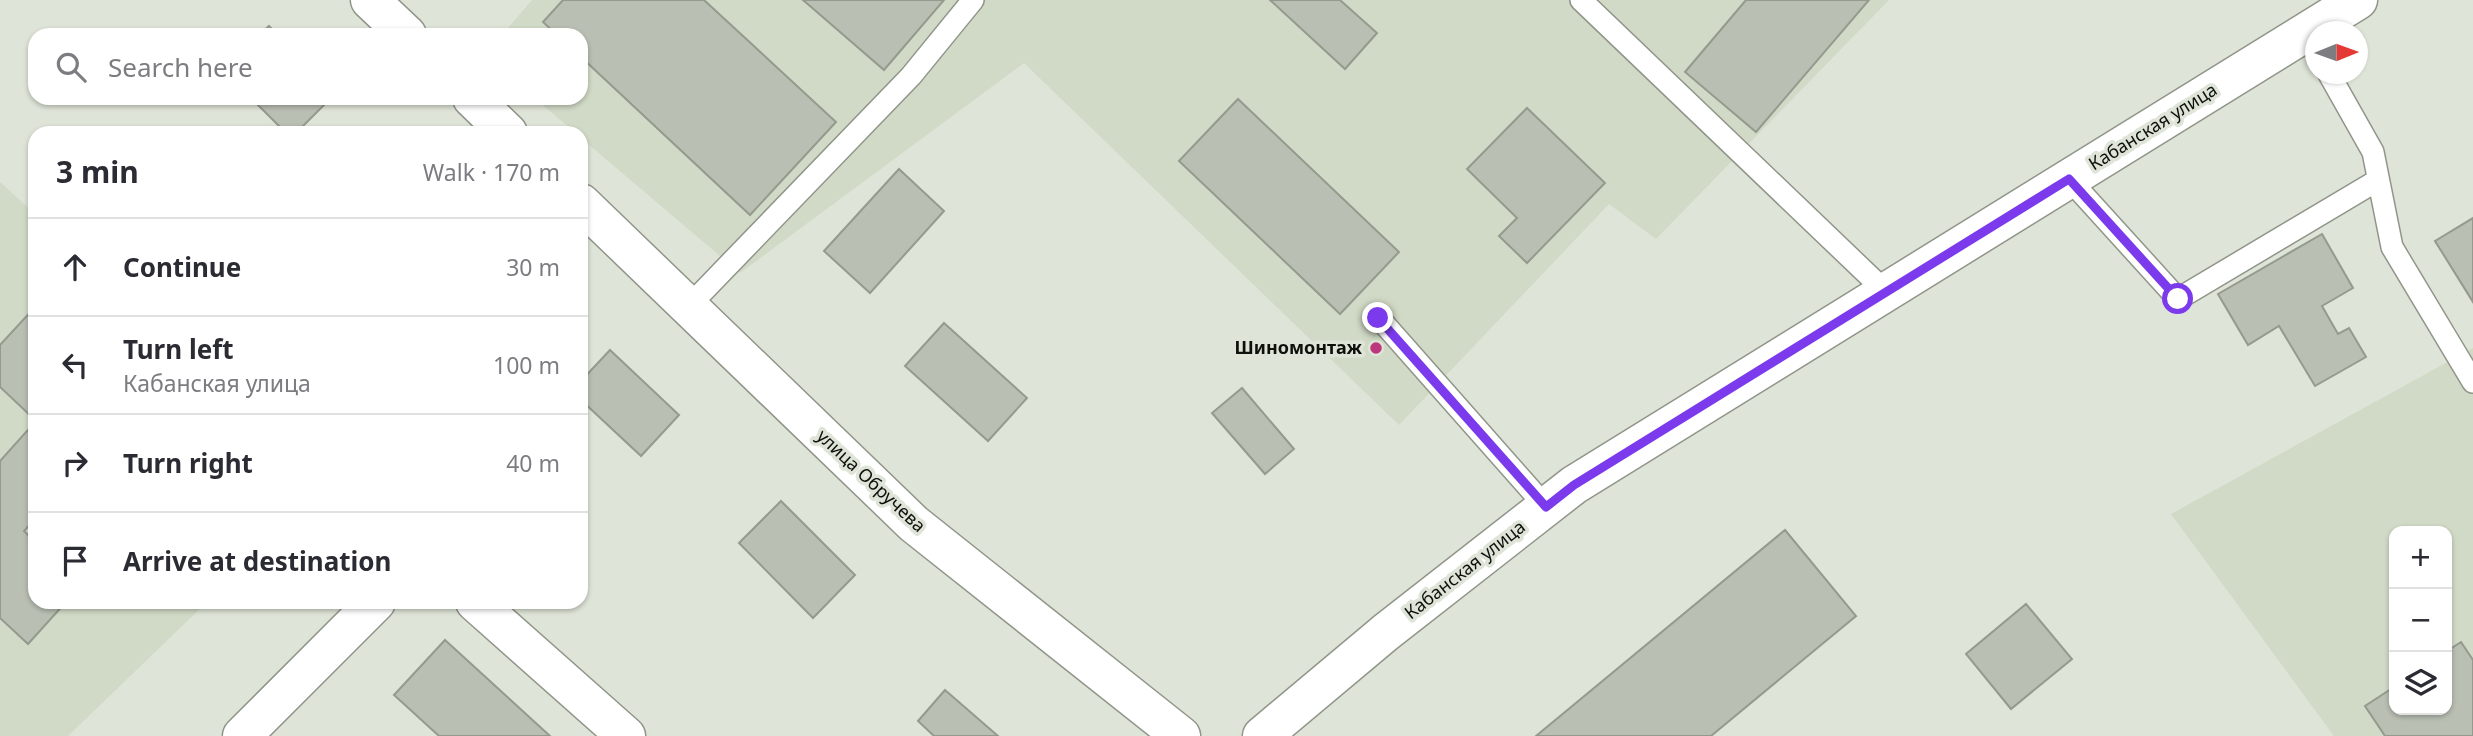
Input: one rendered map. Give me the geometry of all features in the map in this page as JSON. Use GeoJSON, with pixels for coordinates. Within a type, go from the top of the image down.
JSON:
{"type":"FeatureCollection","features":[{"type":"Feature","properties":{"kind":"main road"},"geometry":{"type":"LineString","coordinates":[[370,0],[400,28]]}},
{"type":"Feature","properties":{"kind":"main road","name":"Кабанская улица"},"geometry":{"type":"LineString","coordinates":[[2333,21],[2358,0]]}},
{"type":"Feature","properties":{"kind":"main road","name":"Кабанская улица"},"geometry":{"type":"LineString","coordinates":[[1262,736],[1386,632],[1574,485],[2069,179],[2305,43]]}},
{"type":"Feature","properties":{"kind":"main road"},"geometry":{"type":"LineString","coordinates":[[479,105],[501,126]]}},
{"type":"Feature","properties":{"kind":"main road","name":"улица Обручева"},"geometry":{"type":"LineString","coordinates":[[588,210],[914,524],[1181,736]]}},
{"type":"Feature","properties":{"kind":"main road"},"geometry":{"type":"LineString","coordinates":[[243,736],[369,609]]}},
{"type":"Feature","properties":{"kind":"main road"},"geometry":{"type":"LineString","coordinates":[[483,609],[626,736]]}},
{"type":"Feature","properties":{"kind":"lane"},"geometry":{"type":"LineString","coordinates":[[688,307],[911,76],[972,0]]}},
{"type":"Feature","properties":{"kind":"lane"},"geometry":{"type":"LineString","coordinates":[[1581,0],[1886,292]]}},
{"type":"Feature","properties":{"kind":"lane"},"geometry":{"type":"LineString","coordinates":[[2335,84],[2373,152],[2392,247],[2473,382]]}},
{"type":"Feature","properties":{"kind":"lane"},"geometry":{"type":"LineString","coordinates":[[2069,179],[2178,299],[2378,180]]}},
{"type":"Feature","properties":{"kind":"lane"},"geometry":{"type":"LineString","coordinates":[[1378,318],[1546,507]]}},
{"type":"Feature","properties":{"kind":"shaded area"},"geometry":{"type":"Polygon","coordinates":[[[532,0],[1889,0],[1656,239],[1609,204],[1399,425],[1024,63],[740,273],[588,144],[588,126],[568,126],[542,105],[588,105],[588,28],[508,28],[532,0]]]}},
{"type":"Feature","properties":{"kind":"shaded area"},"geometry":{"type":"Polygon","coordinates":[[[0,182],[28,208],[28,609],[200,609],[68,736],[0,736],[0,182]]]}},
{"type":"Feature","properties":{"kind":"shaded area"},"geometry":{"type":"Polygon","coordinates":[[[2473,348],[2473,736],[2334,736],[2171,514],[2473,348]]]}},
{"type":"Feature","properties":{"kind":"building"},"geometry":{"type":"Polygon","coordinates":[[[563,0],[704,0],[836,122],[750,215],[588,64],[588,28],[549,28],[543,22],[563,0]]]}},
{"type":"Feature","properties":{"kind":"building"},"geometry":{"type":"Polygon","coordinates":[[[803,0],[944,0],[884,70],[803,0]]]}},
{"type":"Feature","properties":{"kind":"building"},"geometry":{"type":"Polygon","coordinates":[[[1270,0],[1340,0],[1377,33],[1345,69],[1270,0]]]}},
{"type":"Feature","properties":{"kind":"building"},"geometry":{"type":"Polygon","coordinates":[[[1746,0],[1869,0],[1756,132],[1685,72],[1746,0]]]}},
{"type":"Feature","properties":{"kind":"building"},"geometry":{"type":"Polygon","coordinates":[[[1238,99],[1399,252],[1340,314],[1179,161],[1238,99]]]}},
{"type":"Feature","properties":{"kind":"building"},"geometry":{"type":"Polygon","coordinates":[[[258,105],[324,105],[303,126],[279,126],[258,105]]]}},
{"type":"Feature","properties":{"kind":"building"},"geometry":{"type":"Polygon","coordinates":[[[1527,108],[1605,183],[1527,263],[1499,236],[1517,218],[1467,169],[1527,108]]]}},
{"type":"Feature","properties":{"kind":"building"},"geometry":{"type":"Polygon","coordinates":[[[899,169],[944,211],[870,293],[824,251],[899,169]]]}},
{"type":"Feature","properties":{"kind":"building"},"geometry":{"type":"Polygon","coordinates":[[[2473,218],[2473,302],[2435,241],[2473,218]]]}},
{"type":"Feature","properties":{"kind":"building"},"geometry":{"type":"Polygon","coordinates":[[[2322,234],[2353,288],[2322,306],[2338,334],[2349,328],[2366,357],[2315,386],[2279,326],[2248,345],[2218,294],[2322,234]]]}},
{"type":"Feature","properties":{"kind":"building"},"geometry":{"type":"Polygon","coordinates":[[[28,315],[28,413],[0,387],[0,345],[28,315]]]}},
{"type":"Feature","properties":{"kind":"building"},"geometry":{"type":"Polygon","coordinates":[[[944,323],[1027,398],[988,441],[905,366],[944,323]]]}},
{"type":"Feature","properties":{"kind":"building"},"geometry":{"type":"Polygon","coordinates":[[[610,350],[679,415],[641,456],[588,407],[588,374],[610,350]]]}},
{"type":"Feature","properties":{"kind":"building"},"geometry":{"type":"Polygon","coordinates":[[[1242,388],[1294,449],[1265,474],[1212,413],[1242,388]]]}},
{"type":"Feature","properties":{"kind":"building"},"geometry":{"type":"Polygon","coordinates":[[[28,430],[28,527],[24,531],[28,535],[28,609],[60,609],[28,644],[0,618],[0,461],[28,430]]]}},
{"type":"Feature","properties":{"kind":"building"},"geometry":{"type":"Polygon","coordinates":[[[781,501],[855,575],[813,618],[739,543],[781,501]]]}},
{"type":"Feature","properties":{"kind":"building"},"geometry":{"type":"Polygon","coordinates":[[[1785,530],[1856,616],[1711,736],[1536,736],[1785,530]]]}},
{"type":"Feature","properties":{"kind":"building"},"geometry":{"type":"Polygon","coordinates":[[[2026,604],[2072,659],[2011,709],[1966,654],[2026,604]]]}},
{"type":"Feature","properties":{"kind":"building"},"geometry":{"type":"Polygon","coordinates":[[[445,640],[550,736],[439,736],[394,695],[445,640]]]}},
{"type":"Feature","properties":{"kind":"building"},"geometry":{"type":"Polygon","coordinates":[[[2461,642],[2473,660],[2473,736],[2385,736],[2365,706],[2389,690],[2389,715],[2452,715],[2452,648],[2461,642]]]}},
{"type":"Feature","properties":{"kind":"building"},"geometry":{"type":"Polygon","coordinates":[[[945,690],[998,736],[934,736],[918,721],[945,690]]]}},
{"type":"Feature","properties":{"kind":"place","name":"Шиномонтаж"},"geometry":{"type":"Point","coordinates":[1376,348]}},
{"type":"Feature","properties":{"kind":"route"},"geometry":{"type":"LineString","coordinates":[[1378,318],[1546,507],[1574,485],[2069,179],[2178,299]]}}]}
